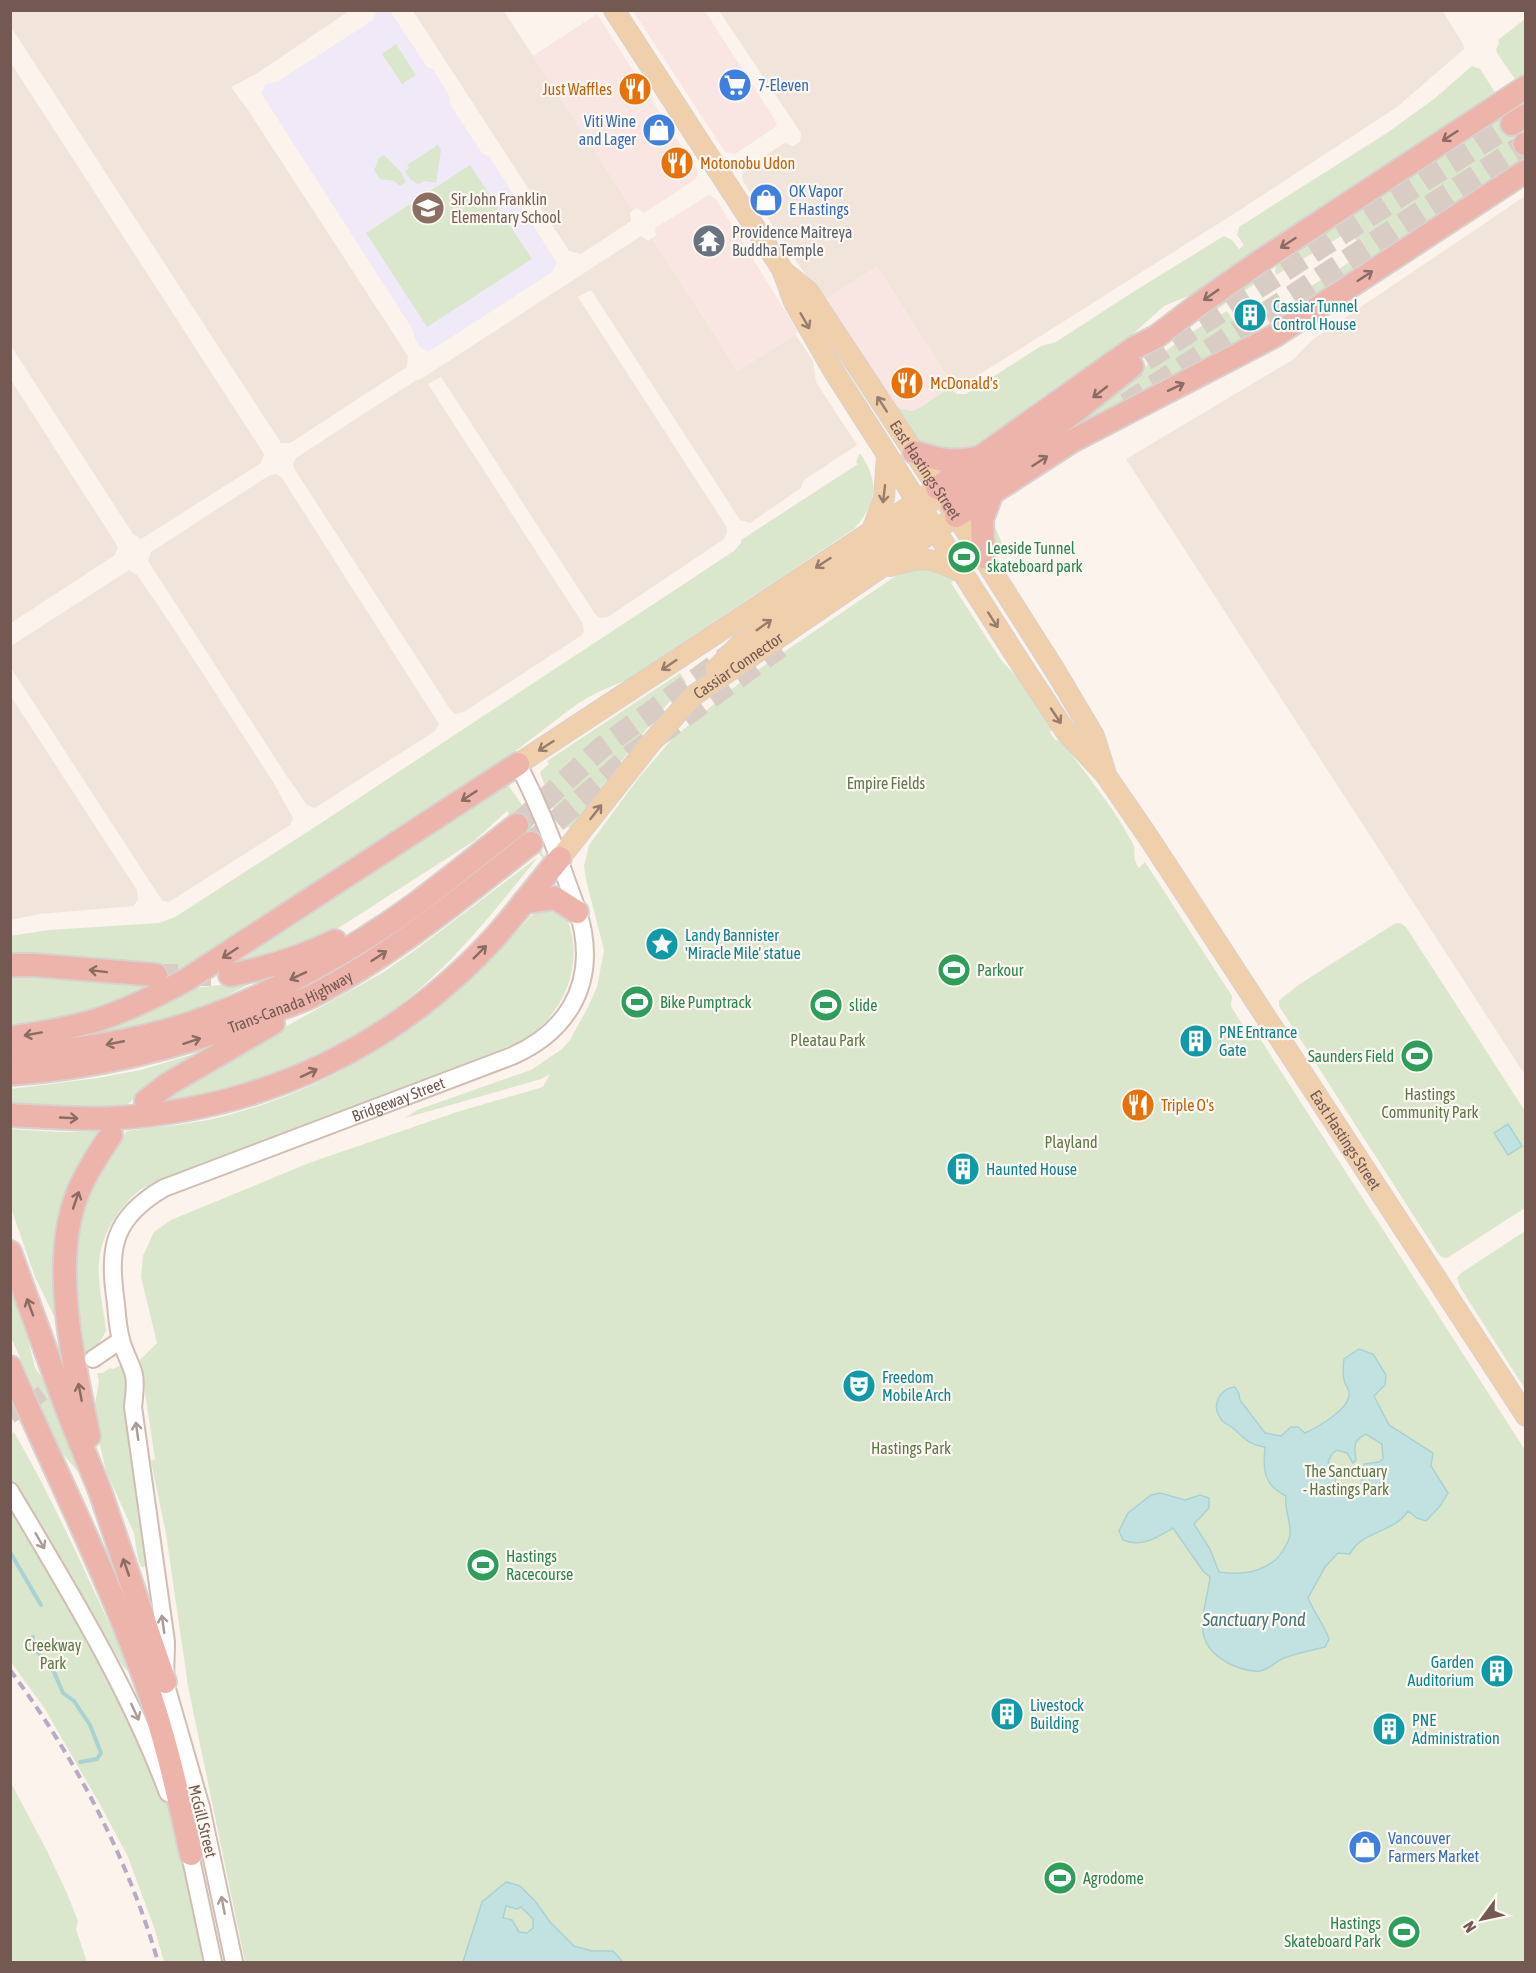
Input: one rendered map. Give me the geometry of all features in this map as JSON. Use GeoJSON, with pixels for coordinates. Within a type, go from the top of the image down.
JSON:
{"type":"FeatureCollection","features":[{"type":"Feature","properties":{"kind":"highway"},"geometry":{"type":"LineString","coordinates":[[937,488],[1134,348],[1156,337],[1259,262],[1526,87]]}},
{"type":"Feature","properties":{"kind":"highway"},"geometry":{"type":"LineString","coordinates":[[953,512],[992,493],[1105,422],[1206,373],[1274,336],[1526,171]]}},
{"type":"Feature","properties":{"kind":"highway"},"geometry":{"type":"LineString","coordinates":[[953,512],[961,496],[1108,386],[1140,359],[1156,337]]}},
{"type":"Feature","properties":{"kind":"highway"},"geometry":{"type":"LineString","coordinates":[[914,452],[956,462],[982,457]]}},
{"type":"Feature","properties":{"kind":"highway"},"geometry":{"type":"LineString","coordinates":[[983,557],[982,519],[992,493]]}},
{"type":"Feature","properties":{"kind":"highway"},"geometry":{"type":"LineString","coordinates":[[10,1038],[97,1020],[136,1005],[186,980],[518,764]]}},
{"type":"Feature","properties":{"kind":"highway","name":"Trans-Canada Highway"},"geometry":{"type":"LineString","coordinates":[[10,1056],[63,1051],[117,1042],[198,1021],[307,972],[413,906],[517,825]]}},
{"type":"Feature","properties":{"kind":"highway","name":"Trans-Canada Highway"},"geometry":{"type":"LineString","coordinates":[[10,1074],[89,1065],[143,1055],[193,1041],[311,996],[398,944],[531,843]]}},
{"type":"Feature","properties":{"kind":"highway"},"geometry":{"type":"LineString","coordinates":[[10,1115],[83,1119],[189,1109],[295,1079],[339,1059],[411,1012],[474,958],[496,936],[560,858]]}},
{"type":"Feature","properties":{"kind":"highway"},"geometry":{"type":"LineString","coordinates":[[230,975],[264,968],[314,951],[353,932],[452,876]]}},
{"type":"Feature","properties":{"kind":"highway"},"geometry":{"type":"LineString","coordinates":[[524,902],[555,898],[578,912]]}},
{"type":"Feature","properties":{"kind":"highway"},"geometry":{"type":"LineString","coordinates":[[10,965],[156,975]]}},
{"type":"Feature","properties":{"kind":"highway"},"geometry":{"type":"LineString","coordinates":[[146,1101],[185,1073],[267,1027],[311,996]]}},
{"type":"Feature","properties":{"kind":"highway"},"geometry":{"type":"LineString","coordinates":[[100,1491],[71,1339],[66,1302],[65,1263],[70,1220],[76,1196],[111,1135]]}},
{"type":"Feature","properties":{"kind":"highway"},"geometry":{"type":"LineString","coordinates":[[10,1252],[75,1431],[100,1491],[165,1682]]}},
{"type":"Feature","properties":{"kind":"highway"},"geometry":{"type":"LineString","coordinates":[[10,1366],[125,1628],[161,1730],[177,1787],[191,1854]]}},
{"type":"Feature","properties":{"kind":"highway"},"geometry":{"type":"LineString","coordinates":[[10,1406],[29,1439],[73,1538],[125,1628]]}},
{"type":"Feature","properties":{"kind":"main road","name":"East Hastings Street"},"geometry":{"type":"LineString","coordinates":[[614,10],[782,269],[794,302],[887,456],[962,573],[1066,732],[1105,774],[1526,1416]]}},
{"type":"Feature","properties":{"kind":"main road","name":"East Hastings Street"},"geometry":{"type":"LineString","coordinates":[[782,269],[807,291],[983,557],[1094,736],[1105,774]]}},
{"type":"Feature","properties":{"kind":"main road"},"geometry":{"type":"LineString","coordinates":[[872,531],[884,498],[887,456]]}},
{"type":"Feature","properties":{"kind":"main road"},"geometry":{"type":"LineString","coordinates":[[518,764],[872,531],[931,501],[937,488]]}},
{"type":"Feature","properties":{"kind":"main road"},"geometry":{"type":"LineString","coordinates":[[693,696],[740,644],[880,547],[920,507]]}},
{"type":"Feature","properties":{"kind":"main road"},"geometry":{"type":"LineString","coordinates":[[935,530],[941,517],[953,512]]}},
{"type":"Feature","properties":{"kind":"main road","name":"Cassiar Connector"},"geometry":{"type":"LineString","coordinates":[[560,858],[650,744],[693,696],[746,657],[935,530]]}},
{"type":"Feature","properties":{"kind":"main road"},"geometry":{"type":"LineString","coordinates":[[876,571],[908,560],[928,558],[962,573]]}},
{"type":"Feature","properties":{"kind":"main road","name":"Bridgeway Street"},"geometry":{"type":"LineString","coordinates":[[165,1682],[166,1642],[133,1407],[134,1376],[121,1340],[111,1274],[112,1254],[118,1233],[131,1213],[145,1199],[164,1188],[512,1056],[542,1041],[554,1029],[570,1008],[582,980],[585,951],[583,930],[560,858],[518,764]]}},
{"type":"Feature","properties":{"kind":"main road"},"geometry":{"type":"LineString","coordinates":[[93,1359],[121,1340]]}},
{"type":"Feature","properties":{"kind":"main road","name":"McGill Street"},"geometry":{"type":"LineString","coordinates":[[10,1491],[133,1706],[152,1749],[191,1854],[213,1962]]}},
{"type":"Feature","properties":{"kind":"main road","name":"McGill Street"},"geometry":{"type":"LineString","coordinates":[[165,1682],[201,1807],[234,1962]]}},
{"type":"Feature","properties":{"kind":"shaded area"},"geometry":{"type":"Polygon","coordinates":[[[11,10],[349,11],[256,74],[231,87],[408,356],[407,367],[290,443],[281,443],[11,27],[11,10]]]}},
{"type":"Feature","properties":{"kind":"shaded area"},"geometry":{"type":"Polygon","coordinates":[[[1442,10],[1464,49],[1397,107],[1232,215],[966,383],[957,382],[953,385],[877,267],[823,301],[743,181],[744,169],[785,143],[793,146],[800,142],[801,133],[719,11],[1442,10]]]}},
{"type":"Feature","properties":{"kind":"shaded area","name":"Sir John Franklin Elementary School"},"geometry":{"type":"Polygon","coordinates":[[[390,11],[427,67],[433,69],[450,97],[450,104],[482,153],[489,156],[557,263],[552,272],[427,351],[420,347],[413,330],[261,93],[266,84],[277,82],[373,20],[376,13],[390,11]]]}},
{"type":"Feature","properties":{"kind":"shaded area"},"geometry":{"type":"Polygon","coordinates":[[[413,11],[504,11],[633,210],[630,213],[631,221],[581,254],[569,251],[413,11]]]}},
{"type":"Feature","properties":{"kind":"shaded area"},"geometry":{"type":"Polygon","coordinates":[[[633,11],[705,11],[777,126],[735,154],[725,152],[633,11]]]}},
{"type":"Feature","properties":{"kind":"shaded area"},"geometry":{"type":"Polygon","coordinates":[[[597,14],[698,172],[696,179],[644,213],[637,208],[633,210],[533,56],[597,14]]]}},
{"type":"Feature","properties":{"kind":"shaded area"},"geometry":{"type":"Polygon","coordinates":[[[11,63],[264,454],[261,463],[141,539],[133,534],[11,346],[11,63]]]}},
{"type":"Feature","properties":{"kind":"shaded area"},"geometry":{"type":"Polygon","coordinates":[[[709,195],[716,199],[798,332],[738,371],[652,238],[656,236],[655,228],[709,195]]]}},
{"type":"Feature","properties":{"kind":"shaded area"},"geometry":{"type":"Polygon","coordinates":[[[1525,196],[1525,1075],[1126,459],[1294,359],[1312,340],[1525,196]]]}},
{"type":"Feature","properties":{"kind":"shaded area"},"geometry":{"type":"Polygon","coordinates":[[[641,236],[648,241],[652,238],[738,371],[795,334],[813,361],[816,382],[857,445],[803,481],[801,488],[750,523],[740,520],[591,290],[578,297],[726,526],[727,532],[724,539],[608,617],[600,618],[595,614],[441,377],[428,384],[583,624],[584,631],[582,635],[464,712],[455,714],[293,464],[296,458],[641,236]]]}},
{"type":"Feature","properties":{"kind":"shaded area"},"geometry":{"type":"Polygon","coordinates":[[[877,267],[953,385],[912,411],[896,408],[823,301],[877,267]]]}},
{"type":"Feature","properties":{"kind":"shaded area"},"geometry":{"type":"Polygon","coordinates":[[[11,380],[118,547],[115,555],[11,623],[11,380]]]}},
{"type":"Feature","properties":{"kind":"shaded area"},"geometry":{"type":"Polygon","coordinates":[[[277,474],[282,478],[439,724],[435,731],[315,808],[307,805],[284,772],[148,561],[151,552],[270,475],[277,474]]]}},
{"type":"Feature","properties":{"kind":"shaded area"},"geometry":{"type":"Polygon","coordinates":[[[129,570],[137,575],[170,623],[272,780],[293,818],[290,825],[169,902],[163,901],[159,896],[11,668],[11,646],[129,570]]]}},
{"type":"Feature","properties":{"kind":"shaded area"},"geometry":{"type":"Polygon","coordinates":[[[10,695],[137,890],[138,899],[134,906],[39,914],[11,920],[10,695]]]}},
{"type":"Feature","properties":{"kind":"green space"},"geometry":{"type":"Polygon","coordinates":[[[1525,19],[1525,75],[1519,80],[1516,77],[1515,79],[1496,49],[1499,44],[1498,40],[1525,19]]]}},
{"type":"Feature","properties":{"kind":"green space"},"geometry":{"type":"Polygon","coordinates":[[[396,44],[416,75],[402,84],[382,54],[396,44]]]}},
{"type":"Feature","properties":{"kind":"green space"},"geometry":{"type":"Polygon","coordinates":[[[1472,66],[1480,69],[1498,97],[1193,294],[1164,306],[1115,350],[987,442],[959,456],[923,444],[896,408],[912,411],[918,409],[949,388],[957,394],[966,394],[1041,346],[1056,342],[1224,236],[1232,240],[1239,249],[1244,245],[1237,235],[1239,227],[1387,133],[1434,99],[1472,66]]]}},
{"type":"Feature","properties":{"kind":"green space"},"geometry":{"type":"Polygon","coordinates":[[[1500,117],[1525,156],[1525,165],[1344,279],[1300,302],[1292,298],[1364,253],[1350,231],[1276,275],[1275,270],[1279,260],[1500,117]]]}},
{"type":"Feature","properties":{"kind":"green space"},"geometry":{"type":"Polygon","coordinates":[[[438,145],[441,150],[436,183],[425,181],[418,184],[410,179],[405,171],[409,168],[407,165],[438,145]]]}},
{"type":"Feature","properties":{"kind":"green space"},"geometry":{"type":"Polygon","coordinates":[[[384,155],[401,172],[406,182],[400,186],[394,181],[380,179],[374,170],[377,160],[384,155]]]}},
{"type":"Feature","properties":{"kind":"green space"},"geometry":{"type":"Polygon","coordinates":[[[470,165],[532,259],[427,327],[366,233],[470,165]]]}},
{"type":"Feature","properties":{"kind":"green space"},"geometry":{"type":"Polygon","coordinates":[[[1251,278],[1258,278],[1255,284],[1201,320],[1196,321],[1251,278]]]}},
{"type":"Feature","properties":{"kind":"green space"},"geometry":{"type":"Polygon","coordinates":[[[1227,311],[1247,341],[1082,427],[1077,418],[1187,335],[1227,311]]]}},
{"type":"Feature","properties":{"kind":"green space"},"geometry":{"type":"Polygon","coordinates":[[[860,453],[871,474],[873,492],[867,510],[854,529],[626,680],[577,704],[492,769],[254,927],[231,936],[176,975],[176,968],[158,967],[158,964],[137,962],[136,967],[11,959],[10,936],[49,930],[159,923],[175,917],[734,551],[741,540],[858,464],[856,462],[860,453]]]}},
{"type":"Feature","properties":{"kind":"green space","name":"Hastings Park"},"geometry":{"type":"Polygon","coordinates":[[[992,520],[1002,543],[951,583],[1001,660],[1025,686],[1053,729],[1050,732],[1055,740],[1062,741],[1116,816],[1134,846],[1135,860],[1139,868],[1145,862],[1232,996],[1231,1006],[1242,1024],[1253,1028],[1525,1450],[1525,1962],[245,1962],[188,1686],[166,1534],[151,1461],[155,1459],[140,1360],[157,1343],[141,1277],[143,1256],[154,1232],[171,1220],[309,1163],[457,1112],[543,1087],[550,1074],[541,1079],[405,1118],[417,1110],[531,1070],[562,1049],[570,1040],[597,987],[604,950],[584,866],[589,845],[637,780],[672,739],[743,680],[903,571],[916,568],[925,570],[992,520]]]}},
{"type":"Feature","properties":{"kind":"green space"},"geometry":{"type":"Polygon","coordinates":[[[680,673],[686,682],[639,738],[571,828],[567,827],[564,830],[561,828],[540,773],[549,764],[547,761],[680,673]]]}},
{"type":"Feature","properties":{"kind":"green space"},"geometry":{"type":"Polygon","coordinates":[[[508,785],[525,809],[543,859],[507,811],[474,841],[329,934],[299,948],[228,965],[497,789],[508,785]]]}},
{"type":"Feature","properties":{"kind":"green space"},"geometry":{"type":"Polygon","coordinates":[[[538,857],[457,953],[421,988],[377,1021],[324,1051],[249,1085],[220,1094],[157,1104],[258,1042],[384,972],[538,857]]]}},
{"type":"Feature","properties":{"kind":"green space"},"geometry":{"type":"Polygon","coordinates":[[[548,908],[566,917],[574,950],[573,966],[563,997],[543,1024],[519,1042],[500,1050],[141,1189],[115,1217],[104,1240],[100,1252],[99,1279],[106,1330],[97,1345],[91,1351],[83,1354],[73,1292],[77,1232],[93,1182],[127,1131],[213,1119],[261,1105],[306,1088],[348,1067],[388,1043],[426,1016],[497,952],[531,916],[548,908]]]}},
{"type":"Feature","properties":{"kind":"green space","name":"Hastings Community Park"},"geometry":{"type":"Polygon","coordinates":[[[1400,923],[1406,927],[1525,1111],[1525,1208],[1447,1258],[1441,1257],[1437,1252],[1279,1006],[1279,1001],[1300,984],[1394,924],[1400,923]]]}},
{"type":"Feature","properties":{"kind":"green space"},"geometry":{"type":"Polygon","coordinates":[[[10,973],[154,986],[89,1012],[21,1027],[11,1025],[10,973]]]}},
{"type":"Feature","properties":{"kind":"green space"},"geometry":{"type":"Polygon","coordinates":[[[262,978],[216,1001],[180,1015],[67,1040],[194,988],[262,978]]]}},
{"type":"Feature","properties":{"kind":"green space"},"geometry":{"type":"Polygon","coordinates":[[[204,1051],[139,1094],[121,1110],[11,1108],[11,1089],[141,1070],[204,1051]]]}},
{"type":"Feature","properties":{"kind":"green space"},"geometry":{"type":"Polygon","coordinates":[[[10,1129],[59,1132],[103,1131],[65,1192],[61,1204],[61,1347],[57,1337],[57,1322],[35,1277],[11,1208],[10,1129]]]}},
{"type":"Feature","properties":{"kind":"green space"},"geometry":{"type":"Polygon","coordinates":[[[1525,1231],[1525,1389],[1460,1287],[1457,1278],[1461,1273],[1525,1231]]]}},
{"type":"Feature","properties":{"kind":"green space"},"geometry":{"type":"Polygon","coordinates":[[[10,1282],[22,1313],[35,1368],[50,1389],[80,1474],[61,1452],[11,1337],[10,1282]]]}},
{"type":"Feature","properties":{"kind":"green space"},"geometry":{"type":"Polygon","coordinates":[[[121,1365],[127,1372],[147,1566],[141,1567],[134,1533],[106,1471],[91,1407],[95,1404],[99,1381],[97,1373],[103,1373],[121,1365]]]}},
{"type":"Feature","properties":{"kind":"green space"},"geometry":{"type":"Polygon","coordinates":[[[14,1432],[61,1520],[132,1673],[124,1668],[11,1481],[11,1434],[14,1432]]]}},
{"type":"Feature","properties":{"kind":"green space","name":"Creekway Park"},"geometry":{"type":"Polygon","coordinates":[[[11,1504],[92,1644],[161,1782],[185,1866],[204,1962],[164,1962],[155,1930],[128,1857],[45,1709],[11,1662],[11,1504]]]}},
{"type":"Feature","properties":{"kind":"green space"},"geometry":{"type":"Polygon","coordinates":[[[10,1781],[66,1891],[78,1921],[76,1929],[87,1962],[11,1962],[10,1781]]]}},
{"type":"Feature","properties":{"kind":"water"},"geometry":{"type":"Polygon","coordinates":[[[1508,1124],[1522,1146],[1508,1155],[1494,1133],[1508,1124]]]}},
{"type":"Feature","properties":{"kind":"water","name":"Sanctuary Pond"},"geometry":{"type":"Polygon","coordinates":[[[1359,1349],[1373,1354],[1386,1375],[1385,1385],[1374,1396],[1389,1425],[1433,1453],[1431,1466],[1448,1493],[1426,1521],[1408,1511],[1394,1524],[1362,1540],[1350,1554],[1338,1553],[1325,1567],[1308,1598],[1329,1639],[1325,1647],[1284,1658],[1260,1671],[1239,1668],[1228,1663],[1208,1645],[1202,1625],[1210,1577],[1203,1571],[1173,1528],[1149,1540],[1136,1543],[1123,1540],[1119,1531],[1128,1513],[1151,1495],[1160,1493],[1185,1500],[1200,1495],[1209,1498],[1209,1508],[1194,1524],[1210,1549],[1219,1572],[1248,1572],[1273,1562],[1280,1555],[1290,1537],[1286,1496],[1273,1487],[1266,1476],[1265,1447],[1251,1443],[1222,1420],[1217,1409],[1218,1399],[1229,1388],[1235,1387],[1240,1400],[1265,1433],[1281,1436],[1291,1427],[1298,1427],[1305,1433],[1333,1416],[1349,1398],[1349,1391],[1343,1377],[1344,1359],[1359,1349]],[[1366,1434],[1362,1436],[1355,1444],[1356,1460],[1353,1463],[1347,1453],[1337,1450],[1332,1454],[1328,1462],[1335,1472],[1336,1485],[1343,1492],[1359,1487],[1364,1464],[1379,1462],[1383,1459],[1382,1444],[1366,1434]]]}},
{"type":"Feature","properties":{"kind":"water"},"geometry":{"type":"Polygon","coordinates":[[[506,1882],[520,1886],[574,1946],[592,1951],[613,1951],[623,1962],[463,1962],[482,1902],[506,1882]],[[506,1906],[503,1918],[512,1920],[519,1932],[527,1933],[533,1928],[533,1919],[521,1907],[517,1909],[506,1906]]]}},
{"type":"Feature","properties":{"kind":"waterway"},"geometry":{"type":"LineString","coordinates":[[10,1552],[41,1605]]}},
{"type":"Feature","properties":{"kind":"waterway"},"geometry":{"type":"LineString","coordinates":[[33,1637],[31,1644],[54,1672],[63,1693],[74,1701],[90,1725],[101,1753],[97,1759],[80,1762]]}},
{"type":"Feature","properties":{"kind":"tunnel"},"geometry":{"type":"LineString","coordinates":[[1118,378],[1512,124]]}},
{"type":"Feature","properties":{"kind":"tunnel"},"geometry":{"type":"LineString","coordinates":[[1126,404],[1525,144]]}},
{"type":"Feature","properties":{"kind":"tunnel"},"geometry":{"type":"LineString","coordinates":[[531,843],[634,753],[780,647]]}},
{"type":"Feature","properties":{"kind":"tunnel"},"geometry":{"type":"LineString","coordinates":[[517,825],[601,748],[732,653]]}},
{"type":"Feature","properties":{"kind":"tunnel"},"geometry":{"type":"LineString","coordinates":[[156,975],[230,975]]}},
{"type":"Feature","properties":{"kind":"tunnel"},"geometry":{"type":"LineString","coordinates":[[10,1416],[66,1377]]}},
{"type":"Feature","properties":{"kind":"railway"},"geometry":{"type":"LineString","coordinates":[[10,1670],[56,1738],[97,1810],[131,1885],[158,1962]]}},
{"type":"Feature","properties":{"kind":"place","name":"7-Eleven"},"geometry":{"type":"Point","coordinates":[735,85]}},
{"type":"Feature","properties":{"kind":"place","name":"Just Waffles"},"geometry":{"type":"Point","coordinates":[635,89]}},
{"type":"Feature","properties":{"kind":"place","name":"Viti Wine and Lager"},"geometry":{"type":"Point","coordinates":[659,130]}},
{"type":"Feature","properties":{"kind":"place","name":"Motonobu Udon"},"geometry":{"type":"Point","coordinates":[677,163]}},
{"type":"Feature","properties":{"kind":"place","name":"OK Vapor E Hastings"},"geometry":{"type":"Point","coordinates":[766,200]}},
{"type":"Feature","properties":{"kind":"place","name":"Sir John Franklin Elementary School"},"geometry":{"type":"Point","coordinates":[428,208]}},
{"type":"Feature","properties":{"kind":"place","name":"Providence Maitreya Buddha Temple"},"geometry":{"type":"Point","coordinates":[709,241]}},
{"type":"Feature","properties":{"kind":"place","name":"Cassiar Tunnel Control House"},"geometry":{"type":"Point","coordinates":[1250,315]}},
{"type":"Feature","properties":{"kind":"place","name":"McDonald's"},"geometry":{"type":"Point","coordinates":[907,383]}},
{"type":"Feature","properties":{"kind":"place","name":"Leeside Tunnel skateboard park"},"geometry":{"type":"Point","coordinates":[964,557]}},
{"type":"Feature","properties":{"kind":"place","name":"Landy Bannister 'Miracle Mile' statue"},"geometry":{"type":"Point","coordinates":[662,944]}},
{"type":"Feature","properties":{"kind":"place","name":"Parkour"},"geometry":{"type":"Point","coordinates":[954,970]}},
{"type":"Feature","properties":{"kind":"place","name":"Bike Pumptrack"},"geometry":{"type":"Point","coordinates":[637,1002]}},
{"type":"Feature","properties":{"kind":"place","name":"slide"},"geometry":{"type":"Point","coordinates":[826,1005]}},
{"type":"Feature","properties":{"kind":"place","name":"PNE Entrance Gate"},"geometry":{"type":"Point","coordinates":[1196,1041]}},
{"type":"Feature","properties":{"kind":"place","name":"Saunders Field"},"geometry":{"type":"Point","coordinates":[1417,1056]}},
{"type":"Feature","properties":{"kind":"place","name":"Triple O's"},"geometry":{"type":"Point","coordinates":[1138,1105]}},
{"type":"Feature","properties":{"kind":"place","name":"Haunted House"},"geometry":{"type":"Point","coordinates":[963,1169]}},
{"type":"Feature","properties":{"kind":"place","name":"Freedom Mobile Arch"},"geometry":{"type":"Point","coordinates":[859,1386]}},
{"type":"Feature","properties":{"kind":"place","name":"Hastings Racecourse"},"geometry":{"type":"Point","coordinates":[483,1565]}},
{"type":"Feature","properties":{"kind":"place","name":"Garden Auditorium"},"geometry":{"type":"Point","coordinates":[1497,1671]}},
{"type":"Feature","properties":{"kind":"place","name":"Livestock Building"},"geometry":{"type":"Point","coordinates":[1007,1714]}},
{"type":"Feature","properties":{"kind":"place","name":"PNE Administration"},"geometry":{"type":"Point","coordinates":[1389,1729]}},
{"type":"Feature","properties":{"kind":"place","name":"Vancouver Farmers Market"},"geometry":{"type":"Point","coordinates":[1365,1847]}},
{"type":"Feature","properties":{"kind":"place","name":"Agrodome"},"geometry":{"type":"Point","coordinates":[1060,1878]}},
{"type":"Feature","properties":{"kind":"place","name":"Hastings Skateboard Park"},"geometry":{"type":"Point","coordinates":[1404,1932]}},
{"type":"Feature","properties":{"kind":"park label","name":"Empire Fields"},"geometry":{"type":"Point","coordinates":[886,783]}},
{"type":"Feature","properties":{"kind":"park label","name":"Pleatau Park"},"geometry":{"type":"Point","coordinates":[828,1040]}},
{"type":"Feature","properties":{"kind":"park label","name":"Playland"},"geometry":{"type":"Point","coordinates":[1071,1142]}},
{"type":"Feature","properties":{"kind":"park label","name":"The Sanctuary - Hastings Park"},"geometry":{"type":"Point","coordinates":[1346,1480]}}]}
